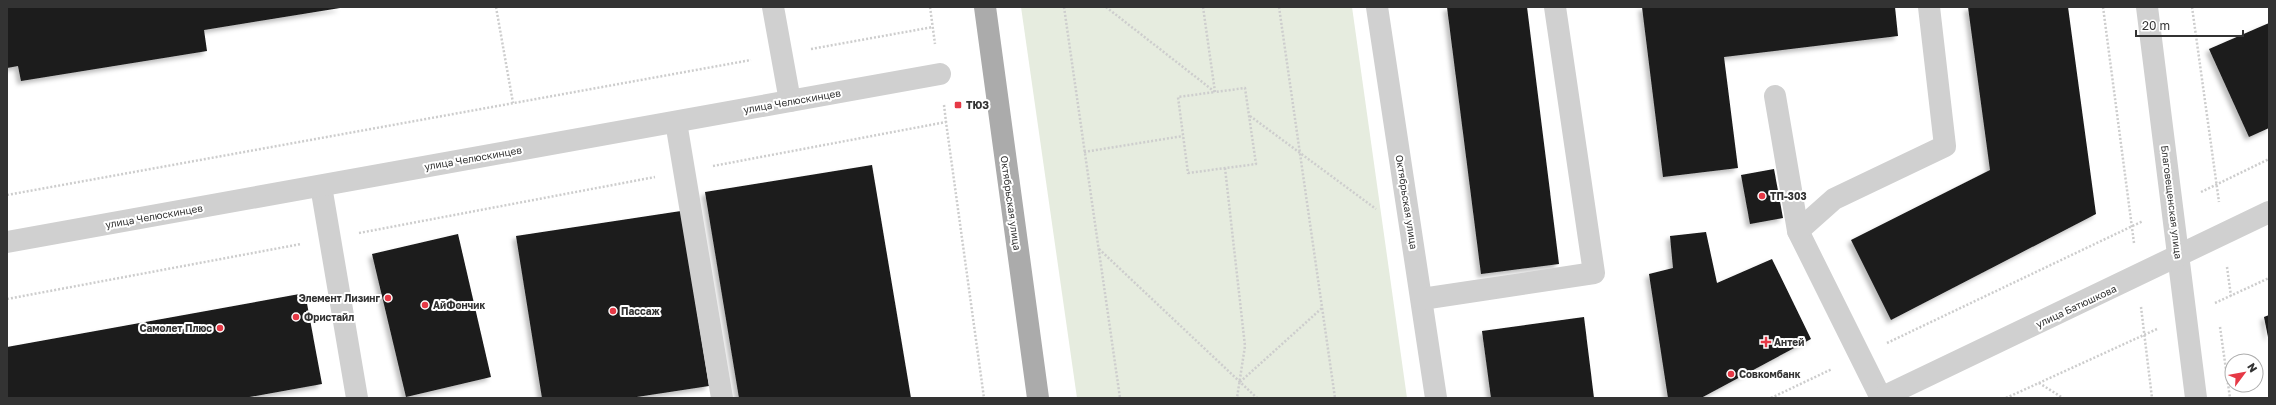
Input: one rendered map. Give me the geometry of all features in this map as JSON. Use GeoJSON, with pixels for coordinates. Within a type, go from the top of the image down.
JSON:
{"type":"FeatureCollection","features":[{"type":"Feature","properties":{"kind":"main road","name":"Октябрьская улица"},"geometry":{"type":"LineString","coordinates":[[985,7],[1038,398]]}},
{"type":"Feature","properties":{"kind":"street"},"geometry":{"type":"LineString","coordinates":[[774,7],[790,101]]}},
{"type":"Feature","properties":{"kind":"street","name":"Октябрьская улица"},"geometry":{"type":"LineString","coordinates":[[1378,7],[1436,398]]}},
{"type":"Feature","properties":{"kind":"street"},"geometry":{"type":"LineString","coordinates":[[1422,300],[1594,273],[1554,7]]}},
{"type":"Feature","properties":{"kind":"street"},"geometry":{"type":"LineString","coordinates":[[1798,231],[1834,199],[1945,146],[1929,7]]}},
{"type":"Feature","properties":{"kind":"street","name":"Благовещенская улица"},"geometry":{"type":"LineString","coordinates":[[2147,7],[2196,398]]}},
{"type":"Feature","properties":{"kind":"street","name":"улица Челюскинцев"},"geometry":{"type":"LineString","coordinates":[[7,242],[940,74]]}},
{"type":"Feature","properties":{"kind":"street"},"geometry":{"type":"LineString","coordinates":[[1775,96],[1798,231],[1881,398]]}},
{"type":"Feature","properties":{"kind":"street"},"geometry":{"type":"LineString","coordinates":[[676,122],[722,398]]}},
{"type":"Feature","properties":{"kind":"street"},"geometry":{"type":"LineString","coordinates":[[321,186],[357,398]]}},
{"type":"Feature","properties":{"kind":"street","name":"улица Батюшкова"},"geometry":{"type":"LineString","coordinates":[[1881,398],[2269,212]]}},
{"type":"Feature","properties":{"kind":"path"},"geometry":{"type":"LineString","coordinates":[[496,7],[513,103]]}},
{"type":"Feature","properties":{"kind":"path"},"geometry":{"type":"LineString","coordinates":[[1064,7],[1120,398]]}},
{"type":"Feature","properties":{"kind":"path"},"geometry":{"type":"LineString","coordinates":[[1106,7],[1215,92]]}},
{"type":"Feature","properties":{"kind":"path"},"geometry":{"type":"LineString","coordinates":[[1202,7],[1215,92]]}},
{"type":"Feature","properties":{"kind":"path"},"geometry":{"type":"LineString","coordinates":[[1279,7],[1335,398]]}},
{"type":"Feature","properties":{"kind":"path"},"geometry":{"type":"LineString","coordinates":[[2103,7],[2138,276],[2152,398]]}},
{"type":"Feature","properties":{"kind":"path"},"geometry":{"type":"LineString","coordinates":[[2192,7],[2231,296]]}},
{"type":"Feature","properties":{"kind":"path"},"geometry":{"type":"LineString","coordinates":[[7,195],[933,27]]}},
{"type":"Feature","properties":{"kind":"path"},"geometry":{"type":"LineString","coordinates":[[1245,88],[1256,164],[1188,173],[1178,97],[1215,92],[1245,88]]}},
{"type":"Feature","properties":{"kind":"path"},"geometry":{"type":"LineString","coordinates":[[1249,116],[1300,152],[1412,236]]}},
{"type":"Feature","properties":{"kind":"path"},"geometry":{"type":"LineString","coordinates":[[7,299],[946,122],[984,398]]}},
{"type":"Feature","properties":{"kind":"path"},"geometry":{"type":"LineString","coordinates":[[1084,152],[1183,136]]}},
{"type":"Feature","properties":{"kind":"path"},"geometry":{"type":"LineString","coordinates":[[1771,398],[2269,159]]}},
{"type":"Feature","properties":{"kind":"path"},"geometry":{"type":"LineString","coordinates":[[1225,168],[1245,346],[1237,398]]}},
{"type":"Feature","properties":{"kind":"path"},"geometry":{"type":"LineString","coordinates":[[1098,248],[1257,398]]}},
{"type":"Feature","properties":{"kind":"path"},"geometry":{"type":"LineString","coordinates":[[2216,302],[2217,310]]}},
{"type":"Feature","properties":{"kind":"path"},"geometry":{"type":"LineString","coordinates":[[1240,382],[1322,308]]}},
{"type":"Feature","properties":{"kind":"path"},"geometry":{"type":"LineString","coordinates":[[2219,324],[2230,398]]}},
{"type":"Feature","properties":{"kind":"path"},"geometry":{"type":"LineString","coordinates":[[2006,398],[2100,354]]}},
{"type":"Feature","properties":{"kind":"path"},"geometry":{"type":"LineString","coordinates":[[2038,383],[2063,398]]}},
{"type":"Feature","properties":{"kind":"shaded area"},"geometry":{"type":"Polygon","coordinates":[[[1021,7],[1352,7],[1407,398],[1077,398],[1021,7]]]}},
{"type":"Feature","properties":{"kind":"building"},"geometry":{"type":"Polygon","coordinates":[[[7,7],[340,8],[204,30],[207,51],[21,81],[18,66],[7,68],[7,7]]]}},
{"type":"Feature","properties":{"kind":"building"},"geometry":{"type":"Polygon","coordinates":[[[1447,7],[1527,7],[1559,264],[1481,274],[1447,7]]]}},
{"type":"Feature","properties":{"kind":"building"},"geometry":{"type":"Polygon","coordinates":[[[1642,7],[1895,7],[1898,36],[1724,57],[1738,168],[1663,177],[1642,7]]]}},
{"type":"Feature","properties":{"kind":"building"},"geometry":{"type":"Polygon","coordinates":[[[1968,7],[2068,7],[2096,214],[1891,320],[1851,240],[1990,170],[1968,7]]]}},
{"type":"Feature","properties":{"kind":"building"},"geometry":{"type":"Polygon","coordinates":[[[2269,23],[2269,128],[2249,137],[2209,49],[2269,23]]]}},
{"type":"Feature","properties":{"kind":"building"},"geometry":{"type":"Polygon","coordinates":[[[872,165],[911,398],[739,398],[705,192],[872,165]]]}},
{"type":"Feature","properties":{"kind":"building","name":"ТП-303"},"geometry":{"type":"Polygon","coordinates":[[[1774,169],[1783,218],[1750,224],[1741,175],[1774,169]]]}},
{"type":"Feature","properties":{"kind":"building","name":"Пассаж"},"geometry":{"type":"Polygon","coordinates":[[[681,211],[709,386],[630,398],[542,398],[516,236],[681,211]]]}},
{"type":"Feature","properties":{"kind":"building"},"geometry":{"type":"Polygon","coordinates":[[[1706,232],[1717,283],[1772,259],[1811,339],[1701,398],[1668,398],[1649,274],[1673,268],[1670,236],[1706,232]]]}},
{"type":"Feature","properties":{"kind":"building"},"geometry":{"type":"Polygon","coordinates":[[[458,234],[491,377],[406,397],[372,254],[458,234]]]}},
{"type":"Feature","properties":{"kind":"building"},"geometry":{"type":"Polygon","coordinates":[[[305,293],[322,384],[244,398],[7,398],[7,347],[305,293]]]}},
{"type":"Feature","properties":{"kind":"building"},"geometry":{"type":"Polygon","coordinates":[[[2269,315],[2269,337],[2268,337],[2264,317],[2269,315]]]}},
{"type":"Feature","properties":{"kind":"building"},"geometry":{"type":"Polygon","coordinates":[[[1584,317],[1594,398],[1491,398],[1482,331],[1584,317]]]}},
{"type":"Feature","properties":{"kind":"place","name":"ТЮЗ"},"geometry":{"type":"Point","coordinates":[958,105]}},
{"type":"Feature","properties":{"kind":"place","name":"ТП-303"},"geometry":{"type":"Point","coordinates":[1762,196]}},
{"type":"Feature","properties":{"kind":"place","name":"Элемент Лизинг"},"geometry":{"type":"Point","coordinates":[388,298]}},
{"type":"Feature","properties":{"kind":"place","name":"АйФончик"},"geometry":{"type":"Point","coordinates":[425,305]}},
{"type":"Feature","properties":{"kind":"place","name":"Пассаж"},"geometry":{"type":"Point","coordinates":[613,311]}},
{"type":"Feature","properties":{"kind":"place","name":"Фристайл"},"geometry":{"type":"Point","coordinates":[296,317]}},
{"type":"Feature","properties":{"kind":"place","name":"Самолет Плюс"},"geometry":{"type":"Point","coordinates":[220,328]}},
{"type":"Feature","properties":{"kind":"place","name":"Антей"},"geometry":{"type":"Point","coordinates":[1766,342]}},
{"type":"Feature","properties":{"kind":"place","name":"Совкомбанк"},"geometry":{"type":"Point","coordinates":[1731,374]}}]}
